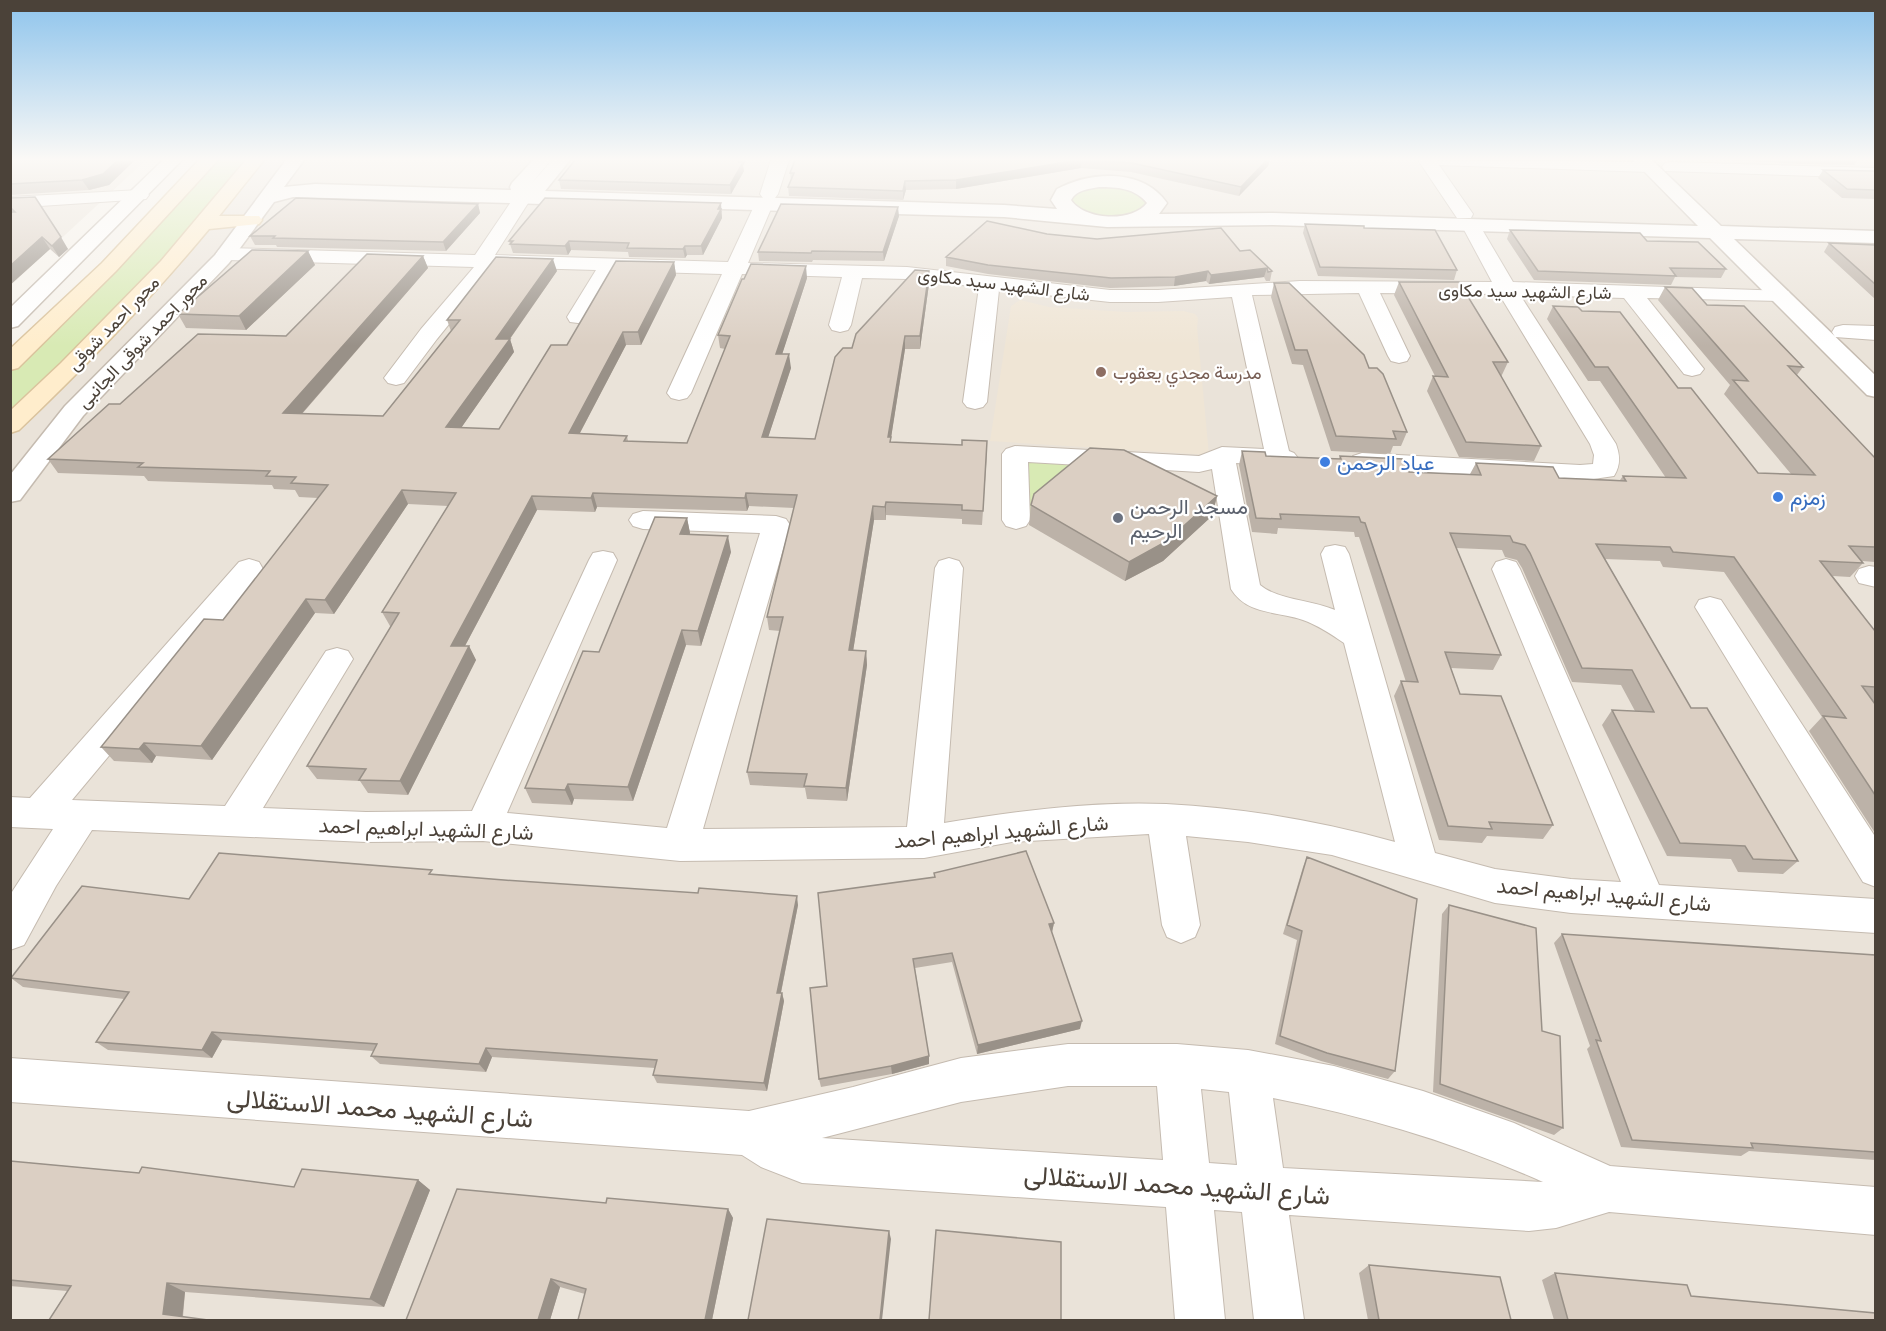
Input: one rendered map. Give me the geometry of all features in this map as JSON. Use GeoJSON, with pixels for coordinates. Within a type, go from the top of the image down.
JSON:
{"type":"FeatureCollection","features":[{"type":"Feature","properties":{"kind":"main road","name":"محور احمد شوقى"},"geometry":{"type":"LineString","coordinates":[[10,363],[109,267],[151,222]]}},
{"type":"Feature","properties":{"kind":"main road"},"geometry":{"type":"LineString","coordinates":[[203,223],[217,222]]}},
{"type":"Feature","properties":{"kind":"main road","name":"محور احمد شوقى"},"geometry":{"type":"LineString","coordinates":[[10,425],[120,316],[203,223]]}},
{"type":"Feature","properties":{"kind":"street"},"geometry":{"type":"LineString","coordinates":[[10,321],[112,222]]}},
{"type":"Feature","properties":{"kind":"street","name":"محور احمد شوقى الجانبى"},"geometry":{"type":"LineString","coordinates":[[10,494],[74,411],[226,254],[250,222]]}},
{"type":"Feature","properties":{"kind":"street"},"geometry":{"type":"LineString","coordinates":[[396,378],[487,260],[509,222]]}},
{"type":"Feature","properties":{"kind":"street"},"geometry":{"type":"LineString","coordinates":[[679,393],[756,222]]}},
{"type":"Feature","properties":{"kind":"street"},"geometry":{"type":"LineString","coordinates":[[1016,520],[1015,454],[1199,464],[1209,462],[1217,455],[1222,455],[1580,473],[1605,470],[1607,455],[1603,444],[1507,290],[1468,222]]}},
{"type":"Feature","properties":{"kind":"street"},"geometry":{"type":"LineString","coordinates":[[1544,222],[1723,227],[1875,226]]}},
{"type":"Feature","properties":{"kind":"street"},"geometry":{"type":"LineString","coordinates":[[1718,222],[1875,362]]}},
{"type":"Feature","properties":{"kind":"street"},"geometry":{"type":"LineString","coordinates":[[1723,227],[1875,237]]}},
{"type":"Feature","properties":{"kind":"street"},"geometry":{"type":"LineString","coordinates":[[1723,227],[1781,295],[1875,390]]}},
{"type":"Feature","properties":{"kind":"street","name":"شارع الشهيد سيد مكاوى"},"geometry":{"type":"LineString","coordinates":[[226,254],[855,271],[944,276],[1070,294],[1112,296],[1186,296],[1299,287],[1781,295]]}},
{"type":"Feature","properties":{"kind":"street"},"geometry":{"type":"LineString","coordinates":[[578,316],[611,263]]}},
{"type":"Feature","properties":{"kind":"street"},"geometry":{"type":"LineString","coordinates":[[840,325],[855,271]]}},
{"type":"Feature","properties":{"kind":"street"},"geometry":{"type":"LineString","coordinates":[[975,402],[990,283]]}},
{"type":"Feature","properties":{"kind":"street"},"geometry":{"type":"LineString","coordinates":[[1367,288],[1399,356]]}},
{"type":"Feature","properties":{"kind":"street"},"geometry":{"type":"LineString","coordinates":[[1241,291],[1278,457]]}},
{"type":"Feature","properties":{"kind":"street"},"geometry":{"type":"LineString","coordinates":[[1632,294],[1692,369]]}},
{"type":"Feature","properties":{"kind":"street"},"geometry":{"type":"LineString","coordinates":[[1843,332],[1875,333]]}},
{"type":"Feature","properties":{"kind":"street"},"geometry":{"type":"LineString","coordinates":[[1222,455],[1246,589],[1262,602],[1313,612],[1358,637]]}},
{"type":"Feature","properties":{"kind":"street"},"geometry":{"type":"LineString","coordinates":[[643,520],[776,525],[681,845]]}},
{"type":"Feature","properties":{"kind":"street"},"geometry":{"type":"LineString","coordinates":[[1335,554],[1419,863]]}},
{"type":"Feature","properties":{"kind":"street"},"geometry":{"type":"LineString","coordinates":[[483,826],[603,560]]}},
{"type":"Feature","properties":{"kind":"street"},"geometry":{"type":"LineString","coordinates":[[924,842],[949,568]]}},
{"type":"Feature","properties":{"kind":"street"},"geometry":{"type":"LineString","coordinates":[[25,812],[249,569]]}},
{"type":"Feature","properties":{"kind":"street"},"geometry":{"type":"LineString","coordinates":[[1506,569],[1647,900]]}},
{"type":"Feature","properties":{"kind":"street"},"geometry":{"type":"LineString","coordinates":[[1710,607],[1875,871]]}},
{"type":"Feature","properties":{"kind":"street"},"geometry":{"type":"LineString","coordinates":[[236,820],[337,659]]}},
{"type":"Feature","properties":{"kind":"street","name":"شارع الشهيد ابراهيم احمد"},"geometry":{"type":"LineString","coordinates":[[25,812],[366,827],[483,826],[681,845],[924,842],[1012,827],[1089,821],[1165,819],[1248,827],[1332,840],[1495,886],[1571,896],[1875,916]]}},
{"type":"Feature","properties":{"kind":"street"},"geometry":{"type":"LineString","coordinates":[[10,932],[43,873],[83,815]]}},
{"type":"Feature","properties":{"kind":"street"},"geometry":{"type":"LineString","coordinates":[[1165,819],[1181,925]]}},
{"type":"Feature","properties":{"kind":"street","name":"شارع الشهيد محمد الاستقلالى"},"geometry":{"type":"LineString","coordinates":[[10,1080],[749,1133],[853,1109],[961,1080],[1068,1065],[1177,1065],[1248,1072],[1334,1088],[1423,1113],[1514,1146],[1609,1190]]}},
{"type":"Feature","properties":{"kind":"street"},"geometry":{"type":"LineString","coordinates":[[1177,1065],[1200,1320]]}},
{"type":"Feature","properties":{"kind":"street"},"geometry":{"type":"LineString","coordinates":[[1248,1072],[1279,1320]]}},
{"type":"Feature","properties":{"kind":"street","name":"شارع الشهيد محمد الاستقلالى"},"geometry":{"type":"LineString","coordinates":[[749,1133],[777,1150],[802,1160],[1528,1207],[1556,1205],[1609,1190],[1875,1211]]}},
{"type":"Feature","properties":{"kind":"shaded area"},"geometry":{"type":"Polygon","coordinates":[[[11,222],[79,222],[11,285],[11,222]]]}},
{"type":"Feature","properties":{"kind":"shaded area"},"geometry":{"type":"Polygon","coordinates":[[[172,222],[1875,222],[1875,1320],[11,1320],[10,398],[172,222]]]}},
{"type":"Feature","properties":{"kind":"shaded area"},"geometry":{"type":"Polygon","coordinates":[[[1020,300],[1049,307],[1126,312],[1183,311],[1195,314],[1198,318],[1209,455],[990,441],[1011,306],[1020,300]]]}},
{"type":"Feature","properties":{"kind":"green space"},"geometry":{"type":"Polygon","coordinates":[[[148,222],[204,222],[168,265],[11,425],[11,363],[148,222]]]}},
{"type":"Feature","properties":{"kind":"green space"},"geometry":{"type":"Polygon","coordinates":[[[1015,454],[1098,458],[1023,521],[1015,454]]]}},
{"type":"Feature","properties":{"kind":"building"},"geometry":{"type":"Polygon","coordinates":[[[10,222],[51,222],[61,237],[52,246],[42,237],[10,266],[10,222]]]}},
{"type":"Feature","properties":{"kind":"building"},"geometry":{"type":"Polygon","coordinates":[[[267,222],[461,222],[443,242],[250,236],[267,222]]]}},
{"type":"Feature","properties":{"kind":"building"},"geometry":{"type":"Polygon","coordinates":[[[525,222],[714,222],[701,246],[685,246],[683,249],[627,248],[629,243],[569,241],[565,246],[510,244],[513,241],[509,241],[525,222]]]}},
{"type":"Feature","properties":{"kind":"building"},"geometry":{"type":"Polygon","coordinates":[[[772,222],[893,222],[883,252],[758,252],[772,222]]]}},
{"type":"Feature","properties":{"kind":"building"},"geometry":{"type":"Polygon","coordinates":[[[986,222],[1047,234],[1097,239],[1221,228],[1240,251],[1250,250],[1272,271],[1268,272],[1267,268],[1211,275],[1208,271],[1175,277],[1111,278],[988,265],[946,257],[986,222]]]}},
{"type":"Feature","properties":{"kind":"building"},"geometry":{"type":"Polygon","coordinates":[[[1305,224],[1435,230],[1457,270],[1320,267],[1305,224]]]}},
{"type":"Feature","properties":{"kind":"building"},"geometry":{"type":"Polygon","coordinates":[[[1510,230],[1640,233],[1647,241],[1698,242],[1726,269],[1670,268],[1676,276],[1538,271],[1510,230]]]}},
{"type":"Feature","properties":{"kind":"building"},"geometry":{"type":"Polygon","coordinates":[[[1829,243],[1875,245],[1875,284],[1829,243]]]}},
{"type":"Feature","properties":{"kind":"building"},"geometry":{"type":"Polygon","coordinates":[[[252,250],[308,251],[239,316],[178,314],[252,250]]]}},
{"type":"Feature","properties":{"kind":"building"},"geometry":{"type":"Polygon","coordinates":[[[367,254],[423,256],[283,413],[383,416],[460,320],[447,320],[496,257],[553,259],[496,339],[510,339],[446,427],[499,429],[551,345],[567,345],[616,261],[674,262],[638,332],[623,332],[569,433],[627,436],[624,441],[687,443],[730,336],[718,335],[742,279],[751,264],[806,266],[776,354],[789,354],[762,437],[815,439],[835,357],[843,348],[852,348],[856,334],[915,270],[929,271],[920,336],[905,336],[888,437],[891,437],[890,442],[962,445],[962,440],[987,441],[983,511],[962,510],[962,505],[886,502],[885,507],[873,506],[849,650],[866,651],[846,788],[804,786],[807,774],[747,772],[783,617],[767,617],[797,495],[746,493],[745,498],[593,493],[591,498],[532,496],[451,646],[469,646],[400,781],[359,780],[366,769],[307,766],[399,613],[382,612],[456,493],[402,490],[325,600],[306,599],[201,746],[144,743],[139,749],[101,747],[204,619],[223,620],[328,485],[291,483],[296,477],[266,476],[270,471],[138,467],[143,463],[48,459],[109,404],[120,404],[198,334],[286,336],[367,254]]]}},
{"type":"Feature","properties":{"kind":"building"},"geometry":{"type":"Polygon","coordinates":[[[1399,282],[1459,282],[1508,362],[1493,362],[1541,446],[1466,442],[1433,376],[1448,377],[1399,282]]]}},
{"type":"Feature","properties":{"kind":"building"},"geometry":{"type":"Polygon","coordinates":[[[1274,283],[1289,283],[1364,355],[1369,368],[1377,368],[1383,374],[1407,432],[1393,431],[1396,439],[1336,436],[1307,350],[1295,350],[1274,283]]]}},
{"type":"Feature","properties":{"kind":"building"},"geometry":{"type":"Polygon","coordinates":[[[1665,287],[1692,288],[1707,305],[1744,306],[1803,367],[1788,366],[1875,458],[1875,547],[1849,546],[1863,563],[1820,561],[1875,631],[1875,687],[1862,686],[1875,704],[1875,795],[1823,716],[1846,718],[1734,557],[1673,552],[1670,547],[1596,544],[1691,708],[1707,708],[1798,861],[1753,859],[1745,846],[1680,843],[1612,710],[1654,712],[1632,670],[1582,668],[1530,553],[1525,545],[1513,542],[1510,536],[1450,533],[1501,655],[1445,652],[1460,694],[1501,696],[1553,825],[1489,822],[1492,829],[1448,826],[1401,681],[1418,682],[1365,523],[1361,522],[1359,517],[1280,514],[1281,519],[1256,518],[1242,451],[1265,452],[1266,456],[1404,459],[1409,472],[1481,475],[1476,463],[1553,467],[1559,478],[1626,481],[1623,476],[1686,478],[1608,367],[1595,367],[1553,306],[1578,307],[1582,311],[1620,312],[1678,388],[1691,388],[1758,473],[1815,475],[1733,380],[1748,381],[1665,287]]]}},
{"type":"Feature","properties":{"kind":"building","name":"مسجد الرحمن الرحيم"},"geometry":{"type":"Polygon","coordinates":[[[1090,448],[1124,450],[1217,496],[1167,541],[1129,562],[1031,505],[1034,494],[1090,448]]]}},
{"type":"Feature","properties":{"kind":"building"},"geometry":{"type":"Polygon","coordinates":[[[655,517],[687,518],[680,534],[728,536],[698,631],[682,630],[628,787],[568,784],[565,790],[525,788],[583,651],[599,652],[655,517]]]}},
{"type":"Feature","properties":{"kind":"building"},"geometry":{"type":"Polygon","coordinates":[[[1026,851],[1054,923],[1049,924],[1082,1021],[978,1045],[952,953],[913,959],[929,1056],[891,1066],[819,1079],[810,988],[827,986],[818,893],[935,877],[934,873],[1026,851]]]}},
{"type":"Feature","properties":{"kind":"building"},"geometry":{"type":"Polygon","coordinates":[[[219,853],[432,870],[429,874],[504,880],[698,893],[699,888],[797,896],[777,993],[782,993],[764,1083],[653,1075],[657,1060],[486,1048],[479,1064],[371,1056],[377,1044],[212,1032],[202,1050],[96,1042],[129,992],[11,978],[82,886],[189,899],[219,853]]]}},
{"type":"Feature","properties":{"kind":"building"},"geometry":{"type":"Polygon","coordinates":[[[1307,857],[1417,899],[1395,1071],[1327,1053],[1280,1036],[1302,931],[1287,925],[1307,857]]]}},
{"type":"Feature","properties":{"kind":"building"},"geometry":{"type":"Polygon","coordinates":[[[1449,905],[1536,928],[1542,1031],[1560,1036],[1563,1128],[1440,1084],[1449,905]]]}},
{"type":"Feature","properties":{"kind":"building"},"geometry":{"type":"Polygon","coordinates":[[[1562,934],[1875,955],[1875,1152],[1751,1143],[1753,1148],[1632,1140],[1596,1040],[1601,1041],[1562,934]]]}},
{"type":"Feature","properties":{"kind":"building"},"geometry":{"type":"Polygon","coordinates":[[[10,1161],[139,1173],[142,1167],[294,1187],[302,1169],[418,1180],[370,1299],[167,1283],[163,1314],[208,1320],[49,1320],[71,1286],[10,1280],[10,1161]]]}},
{"type":"Feature","properties":{"kind":"building"},"geometry":{"type":"Polygon","coordinates":[[[457,1189],[606,1203],[607,1198],[728,1209],[705,1320],[578,1320],[586,1289],[551,1279],[538,1320],[406,1320],[457,1189]]]}},
{"type":"Feature","properties":{"kind":"building"},"geometry":{"type":"Polygon","coordinates":[[[767,1219],[889,1231],[880,1320],[748,1320],[767,1219]]]}},
{"type":"Feature","properties":{"kind":"building"},"geometry":{"type":"Polygon","coordinates":[[[936,1230],[1061,1242],[1061,1320],[929,1320],[936,1230]]]}},
{"type":"Feature","properties":{"kind":"building"},"geometry":{"type":"Polygon","coordinates":[[[1369,1265],[1500,1277],[1511,1320],[1379,1320],[1369,1265]]]}},
{"type":"Feature","properties":{"kind":"building"},"geometry":{"type":"Polygon","coordinates":[[[1555,1273],[1687,1285],[1691,1296],[1875,1313],[1875,1320],[1568,1320],[1555,1273]]]}},
{"type":"Feature","properties":{"kind":"place","name":"مدرسة مجدي يعقوب"},"geometry":{"type":"Point","coordinates":[1101,372]}},
{"type":"Feature","properties":{"kind":"place","name":"عباد الرحمن"},"geometry":{"type":"Point","coordinates":[1325,462]}},
{"type":"Feature","properties":{"kind":"place","name":"زمزم"},"geometry":{"type":"Point","coordinates":[1778,497]}},
{"type":"Feature","properties":{"kind":"place","name":"مسجد الرحمن الرحيم"},"geometry":{"type":"Point","coordinates":[1118,518]}}]}
